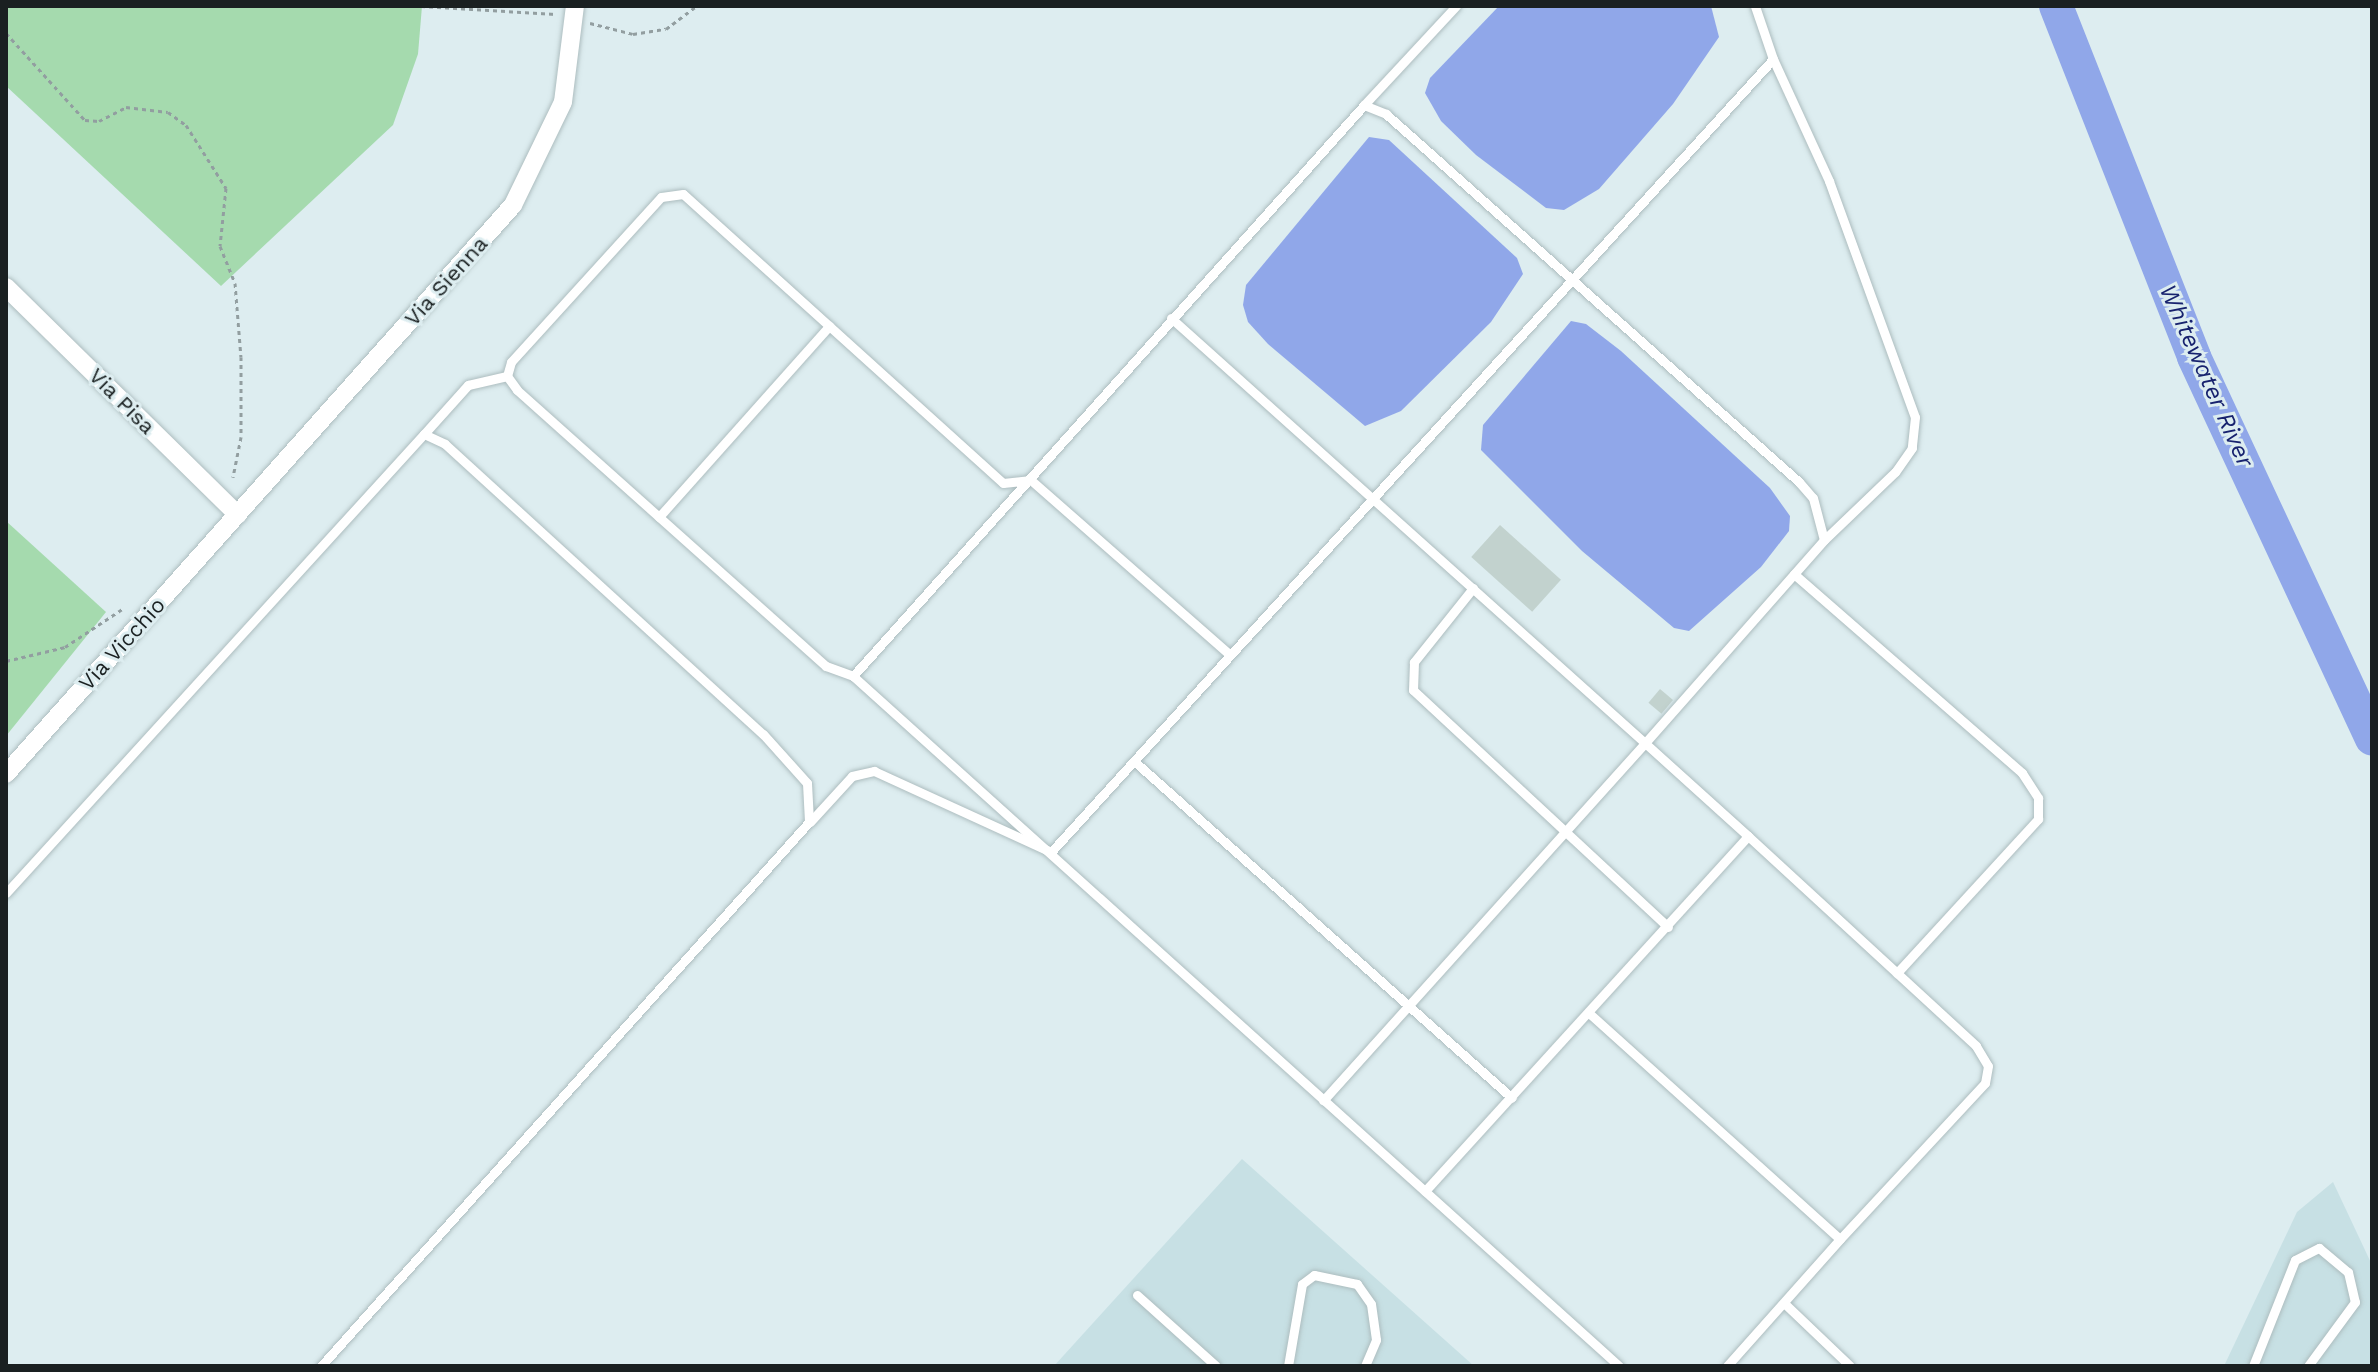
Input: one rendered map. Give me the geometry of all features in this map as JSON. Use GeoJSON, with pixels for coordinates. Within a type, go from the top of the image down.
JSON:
{"type":"FeatureCollection","features":[{"type":"Feature","properties":{"kind":"street","name":"Via Sienna"},"geometry":{"type":"LineString","coordinates":[[238,515],[513,205],[563,102],[575,6]]}},
{"type":"Feature","properties":{"kind":"street","name":"Via Pisa"},"geometry":{"type":"LineString","coordinates":[[6,287],[238,515]]}},
{"type":"Feature","properties":{"kind":"street","name":"Via Vicchio"},"geometry":{"type":"LineString","coordinates":[[6,774],[238,515]]}},
{"type":"Feature","properties":{"kind":"lane"},"geometry":{"type":"LineString","coordinates":[[853,676],[1031,480],[1171,318],[1456,6]]}},
{"type":"Feature","properties":{"kind":"lane"},"geometry":{"type":"LineString","coordinates":[[1323,1100],[1824,540],[1895,472],[1912,448],[1915,417],[1829,181],[1773,59],[1755,6]]}},
{"type":"Feature","properties":{"kind":"lane"},"geometry":{"type":"LineString","coordinates":[[1051,852],[1371,496],[1773,59]]}},
{"type":"Feature","properties":{"kind":"lane"},"geometry":{"type":"LineString","coordinates":[[1364,105],[1386,114],[1799,482],[1813,498],[1824,540]]}},
{"type":"Feature","properties":{"kind":"lane"},"geometry":{"type":"LineString","coordinates":[[507,376],[511,362],[650,209],[673,193],[683,194],[1003,483],[1031,480],[1229,654]]}},
{"type":"Feature","properties":{"kind":"lane"},"geometry":{"type":"LineString","coordinates":[[1171,318],[1748,836],[1976,1046],[1988,1066],[1985,1083],[1727,1366]]}},
{"type":"Feature","properties":{"kind":"lane"},"geometry":{"type":"LineString","coordinates":[[659,517],[829,326]]}},
{"type":"Feature","properties":{"kind":"lane"},"geometry":{"type":"LineString","coordinates":[[6,893],[468,385],[507,376]]}},
{"type":"Feature","properties":{"kind":"lane"},"geometry":{"type":"LineString","coordinates":[[507,376],[826,666],[853,676],[1051,852],[1619,1366]]}},
{"type":"Feature","properties":{"kind":"lane"},"geometry":{"type":"LineString","coordinates":[[424,434],[445,444],[790,759],[807,783],[809,822]]}},
{"type":"Feature","properties":{"kind":"lane"},"geometry":{"type":"LineString","coordinates":[[1794,574],[2022,773],[2038,798],[2038,819],[1897,973]]}},
{"type":"Feature","properties":{"kind":"lane"},"geometry":{"type":"LineString","coordinates":[[1473,588],[1414,662],[1413,690],[1563,833],[1668,927]]}},
{"type":"Feature","properties":{"kind":"lane"},"geometry":{"type":"LineString","coordinates":[[1134,761],[1512,1098]]}},
{"type":"Feature","properties":{"kind":"lane"},"geometry":{"type":"LineString","coordinates":[[321,1366],[852,776],[874,771],[1051,852]]}},
{"type":"Feature","properties":{"kind":"lane"},"geometry":{"type":"LineString","coordinates":[[1425,1191],[1590,1014],[1748,836]]}},
{"type":"Feature","properties":{"kind":"lane"},"geometry":{"type":"LineString","coordinates":[[1590,1014],[1840,1239]]}},
{"type":"Feature","properties":{"kind":"lane"},"geometry":{"type":"LineString","coordinates":[[2253,1366],[2295,1260],[2319,1248],[2348,1272],[2355,1302],[2308,1366]]}},
{"type":"Feature","properties":{"kind":"lane"},"geometry":{"type":"LineString","coordinates":[[1288,1366],[1302,1284],[1314,1275],[1357,1284],[1371,1304],[1376,1340],[1365,1366]]}},
{"type":"Feature","properties":{"kind":"lane"},"geometry":{"type":"LineString","coordinates":[[1137,1295],[1216,1366]]}},
{"type":"Feature","properties":{"kind":"lane"},"geometry":{"type":"LineString","coordinates":[[1784,1303],[1850,1366]]}},
{"type":"Feature","properties":{"kind":"path"},"geometry":{"type":"LineString","coordinates":[[6,33],[85,120],[99,121],[126,107],[168,112],[186,125],[226,188],[220,246],[235,283],[241,357],[241,437],[233,477]]}},
{"type":"Feature","properties":{"kind":"path"},"geometry":{"type":"LineString","coordinates":[[6,661],[65,647],[124,608]]}},
{"type":"Feature","properties":{"kind":"shaded area"},"geometry":{"type":"Polygon","coordinates":[[[1242,1159],[1474,1366],[1054,1366],[1242,1159]]]}},
{"type":"Feature","properties":{"kind":"shaded area"},"geometry":{"type":"Polygon","coordinates":[[[2333,1182],[2372,1265],[2372,1366],[2224,1366],[2297,1212],[2333,1182]]]}},
{"type":"Feature","properties":{"kind":"green space"},"geometry":{"type":"Polygon","coordinates":[[[6,6],[422,6],[418,54],[393,125],[221,286],[6,86],[6,6]]]}},
{"type":"Feature","properties":{"kind":"green space"},"geometry":{"type":"Polygon","coordinates":[[[6,521],[106,612],[6,736],[6,521]]]}},
{"type":"Feature","properties":{"kind":"water"},"geometry":{"type":"Polygon","coordinates":[[[1499,6],[1711,6],[1719,37],[1673,104],[1599,189],[1564,210],[1546,208],[1476,155],[1441,121],[1425,93],[1430,78],[1499,6]]]}},
{"type":"Feature","properties":{"kind":"water"},"geometry":{"type":"Polygon","coordinates":[[[1369,137],[1389,140],[1517,258],[1523,274],[1491,322],[1401,411],[1365,426],[1268,344],[1248,322],[1243,305],[1246,285],[1369,137]]]}},
{"type":"Feature","properties":{"kind":"water"},"geometry":{"type":"Polygon","coordinates":[[[1571,321],[1586,324],[1621,351],[1770,488],[1790,516],[1789,531],[1761,567],[1689,631],[1674,628],[1582,551],[1481,450],[1483,425],[1571,321]]]}},
{"type":"Feature","properties":{"kind":"building"},"geometry":{"type":"Polygon","coordinates":[[[1500,525],[1561,580],[1532,612],[1471,557],[1500,525]]]}},
{"type":"Feature","properties":{"kind":"building"},"geometry":{"type":"Polygon","coordinates":[[[1660,689],[1673,700],[1661,714],[1648,703],[1660,689]]]}},
{"type":"Feature","properties":{"kind":"waterway","name":"Whitewater River"},"geometry":{"type":"LineString","coordinates":[[2056,6],[2194,357],[2372,738]]}}]}
